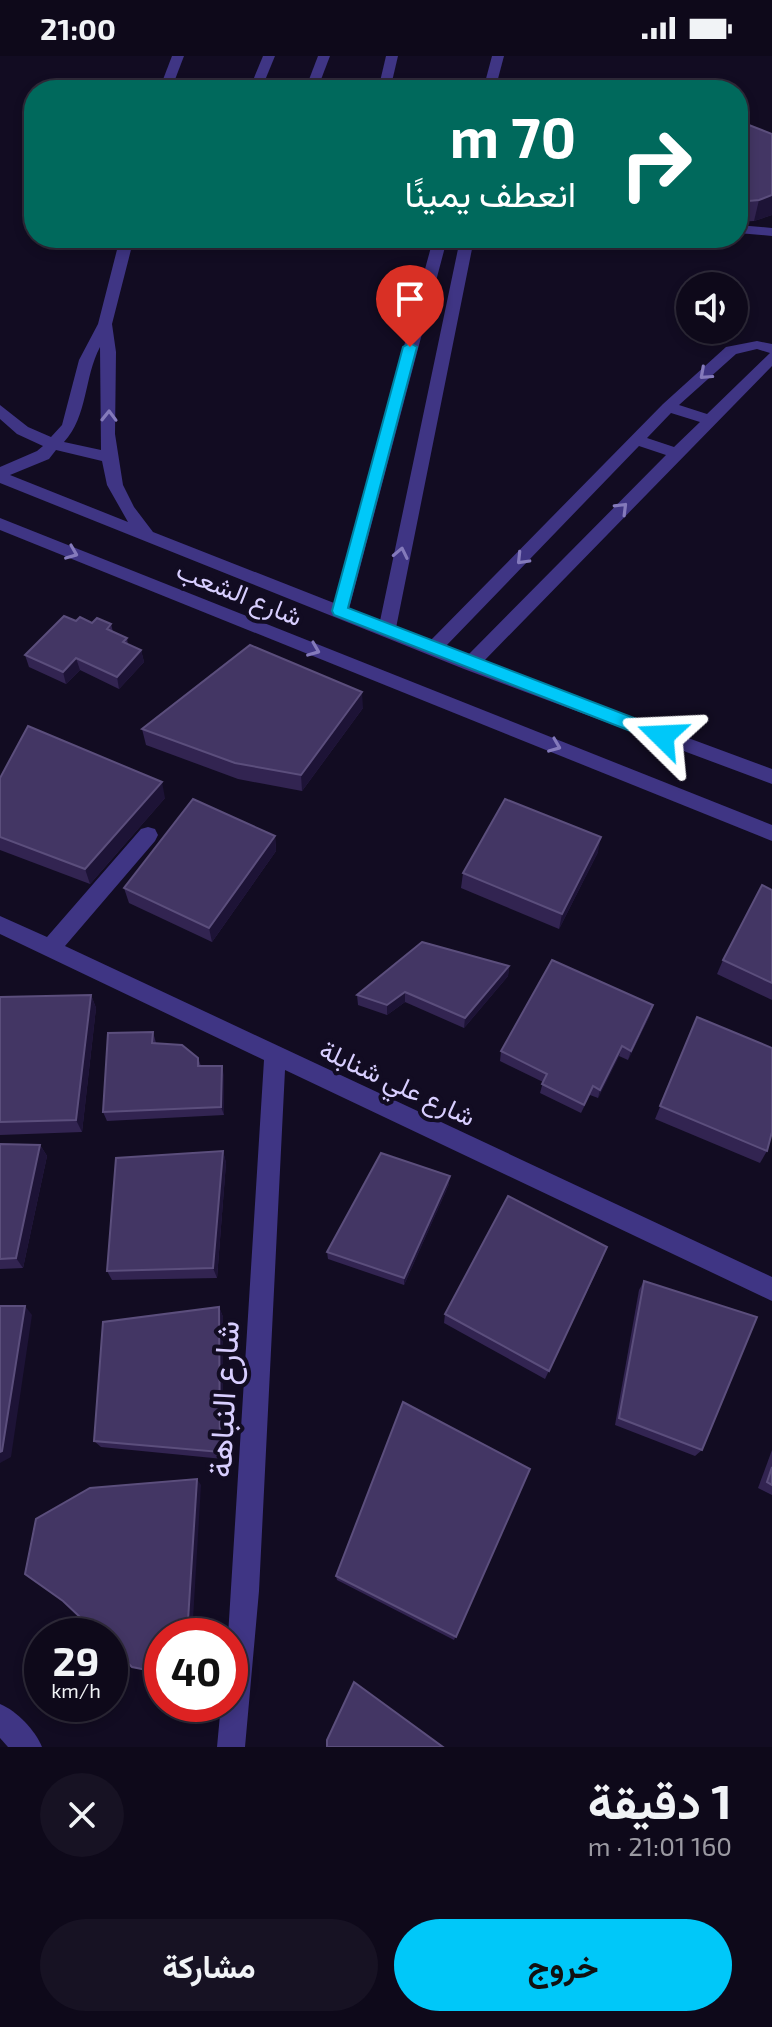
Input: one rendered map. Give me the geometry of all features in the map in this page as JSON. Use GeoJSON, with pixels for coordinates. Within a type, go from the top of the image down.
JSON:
{"type":"FeatureCollection","features":[{"type":"Feature","properties":{"kind":"street"},"geometry":{"type":"LineString","coordinates":[[169,80],[178,56]]}},
{"type":"Feature","properties":{"kind":"street"},"geometry":{"type":"LineString","coordinates":[[259,80],[269,56]]}},
{"type":"Feature","properties":{"kind":"street"},"geometry":{"type":"LineString","coordinates":[[315,80],[324,56]]}},
{"type":"Feature","properties":{"kind":"street"},"geometry":{"type":"LineString","coordinates":[[386,80],[392,56]]}},
{"type":"Feature","properties":{"kind":"street"},"geometry":{"type":"LineString","coordinates":[[492,80],[498,56]]}},
{"type":"Feature","properties":{"kind":"street"},"geometry":{"type":"LineString","coordinates":[[748,230],[772,232]]}},
{"type":"Feature","properties":{"kind":"street"},"geometry":{"type":"LineString","coordinates":[[0,475],[29,464],[54,445],[69,427],[86,360],[105,324],[124,248]]}},
{"type":"Feature","properties":{"kind":"street"},"geometry":{"type":"LineString","coordinates":[[340,611],[439,248]]}},
{"type":"Feature","properties":{"kind":"street"},"geometry":{"type":"LineString","coordinates":[[387,630],[466,248]]}},
{"type":"Feature","properties":{"kind":"street"},"geometry":{"type":"LineString","coordinates":[[434,260],[463,262]]}},
{"type":"Feature","properties":{"kind":"street"},"geometry":{"type":"LineString","coordinates":[[105,324],[110,356],[111,478],[119,499],[132,519],[150,537]]}},
{"type":"Feature","properties":{"kind":"street"},"geometry":{"type":"LineString","coordinates":[[433,649],[668,407],[731,350],[757,345],[772,349]]}},
{"type":"Feature","properties":{"kind":"street"},"geometry":{"type":"LineString","coordinates":[[470,664],[772,357]]}},
{"type":"Feature","properties":{"kind":"street"},"geometry":{"type":"LineString","coordinates":[[668,407],[708,419]]}},
{"type":"Feature","properties":{"kind":"street"},"geometry":{"type":"LineString","coordinates":[[1,413],[29,434],[54,445],[109,457]]}},
{"type":"Feature","properties":{"kind":"street"},"geometry":{"type":"LineString","coordinates":[[636,440],[676,453]]}},
{"type":"Feature","properties":{"kind":"street","name":"شارع الشعب"},"geometry":{"type":"LineString","coordinates":[[0,475],[470,664],[772,777]]}},
{"type":"Feature","properties":{"kind":"street","name":"شارع الشعب"},"geometry":{"type":"LineString","coordinates":[[0,524],[772,833]]}},
{"type":"Feature","properties":{"kind":"street"},"geometry":{"type":"LineString","coordinates":[[51,947],[148,835]]}},
{"type":"Feature","properties":{"kind":"street","name":"شارع علي شنابلة"},"geometry":{"type":"LineString","coordinates":[[0,925],[772,1289]]}},
{"type":"Feature","properties":{"kind":"street","name":"شارع النباهة"},"geometry":{"type":"LineString","coordinates":[[231,1747],[246,1591],[275,1054]]}},
{"type":"Feature","properties":{"kind":"street"},"geometry":{"type":"LineString","coordinates":[[0,1718],[28,1747]]}},
{"type":"Feature","properties":{"kind":"building"},"geometry":{"type":"Polygon","coordinates":[[[748,125],[772,134],[772,195],[748,201],[748,125]]]}},
{"type":"Feature","properties":{"kind":"building"},"geometry":{"type":"Polygon","coordinates":[[[64,616],[76,621],[80,617],[92,623],[97,618],[111,624],[107,629],[127,638],[123,642],[141,650],[117,677],[76,658],[63,672],[25,655],[64,616]]]}},
{"type":"Feature","properties":{"kind":"building"},"geometry":{"type":"Polygon","coordinates":[[[250,645],[362,692],[301,775],[235,763],[142,729],[250,645]]]}},
{"type":"Feature","properties":{"kind":"building"},"geometry":{"type":"Polygon","coordinates":[[[28,726],[162,782],[85,869],[0,837],[0,778],[28,726]]]}},
{"type":"Feature","properties":{"kind":"building"},"geometry":{"type":"Polygon","coordinates":[[[193,799],[275,836],[209,928],[124,888],[193,799]]]}},
{"type":"Feature","properties":{"kind":"building"},"geometry":{"type":"Polygon","coordinates":[[[505,799],[601,837],[562,914],[463,873],[505,799]]]}},
{"type":"Feature","properties":{"kind":"building"},"geometry":{"type":"Polygon","coordinates":[[[762,885],[772,890],[772,983],[723,960],[762,885]]]}},
{"type":"Feature","properties":{"kind":"building"},"geometry":{"type":"Polygon","coordinates":[[[422,942],[509,966],[465,1018],[405,992],[387,1005],[357,995],[422,942]]]}},
{"type":"Feature","properties":{"kind":"building"},"geometry":{"type":"Polygon","coordinates":[[[552,960],[653,1005],[631,1051],[622,1046],[600,1090],[593,1086],[584,1105],[542,1084],[547,1074],[501,1051],[552,960]]]}},
{"type":"Feature","properties":{"kind":"building"},"geometry":{"type":"Polygon","coordinates":[[[91,995],[76,1120],[0,1122],[0,997],[91,995]]]}},
{"type":"Feature","properties":{"kind":"building"},"geometry":{"type":"Polygon","coordinates":[[[697,1017],[772,1048],[772,1132],[767,1151],[660,1106],[697,1017]]]}},
{"type":"Feature","properties":{"kind":"building"},"geometry":{"type":"Polygon","coordinates":[[[153,1032],[152,1043],[182,1045],[198,1058],[198,1066],[222,1066],[221,1107],[103,1112],[108,1033],[153,1032]]]}},
{"type":"Feature","properties":{"kind":"building"},"geometry":{"type":"Polygon","coordinates":[[[0,1144],[40,1145],[16,1258],[0,1259],[0,1144]]]}},
{"type":"Feature","properties":{"kind":"building"},"geometry":{"type":"Polygon","coordinates":[[[223,1151],[213,1268],[107,1271],[116,1158],[223,1151]]]}},
{"type":"Feature","properties":{"kind":"building"},"geometry":{"type":"Polygon","coordinates":[[[381,1153],[450,1176],[404,1278],[327,1252],[381,1153]]]}},
{"type":"Feature","properties":{"kind":"building"},"geometry":{"type":"Polygon","coordinates":[[[508,1196],[607,1247],[549,1371],[445,1314],[508,1196]]]}},
{"type":"Feature","properties":{"kind":"building"},"geometry":{"type":"Polygon","coordinates":[[[644,1281],[757,1317],[702,1450],[619,1418],[644,1281]]]}},
{"type":"Feature","properties":{"kind":"building"},"geometry":{"type":"Polygon","coordinates":[[[0,1306],[25,1306],[0,1452],[0,1306]]]}},
{"type":"Feature","properties":{"kind":"building"},"geometry":{"type":"Polygon","coordinates":[[[219,1307],[220,1452],[94,1441],[103,1322],[219,1307]]]}},
{"type":"Feature","properties":{"kind":"building"},"geometry":{"type":"Polygon","coordinates":[[[403,1402],[530,1469],[456,1637],[336,1576],[403,1402]]]}},
{"type":"Feature","properties":{"kind":"building"},"geometry":{"type":"Polygon","coordinates":[[[772,1467],[772,1485],[767,1482],[772,1467]]]}},
{"type":"Feature","properties":{"kind":"building"},"geometry":{"type":"Polygon","coordinates":[[[197,1479],[188,1618],[144,1618],[144,1669],[128,1663],[128,1618],[81,1618],[25,1574],[36,1519],[90,1488],[197,1479]]]}},
{"type":"Feature","properties":{"kind":"building"},"geometry":{"type":"Polygon","coordinates":[[[354,1682],[443,1747],[327,1747],[327,1740],[354,1682]]]}},
{"type":"Feature","properties":{"kind":"route"},"geometry":{"type":"LineString","coordinates":[[410,347],[340,611],[662,736]]}}]}
